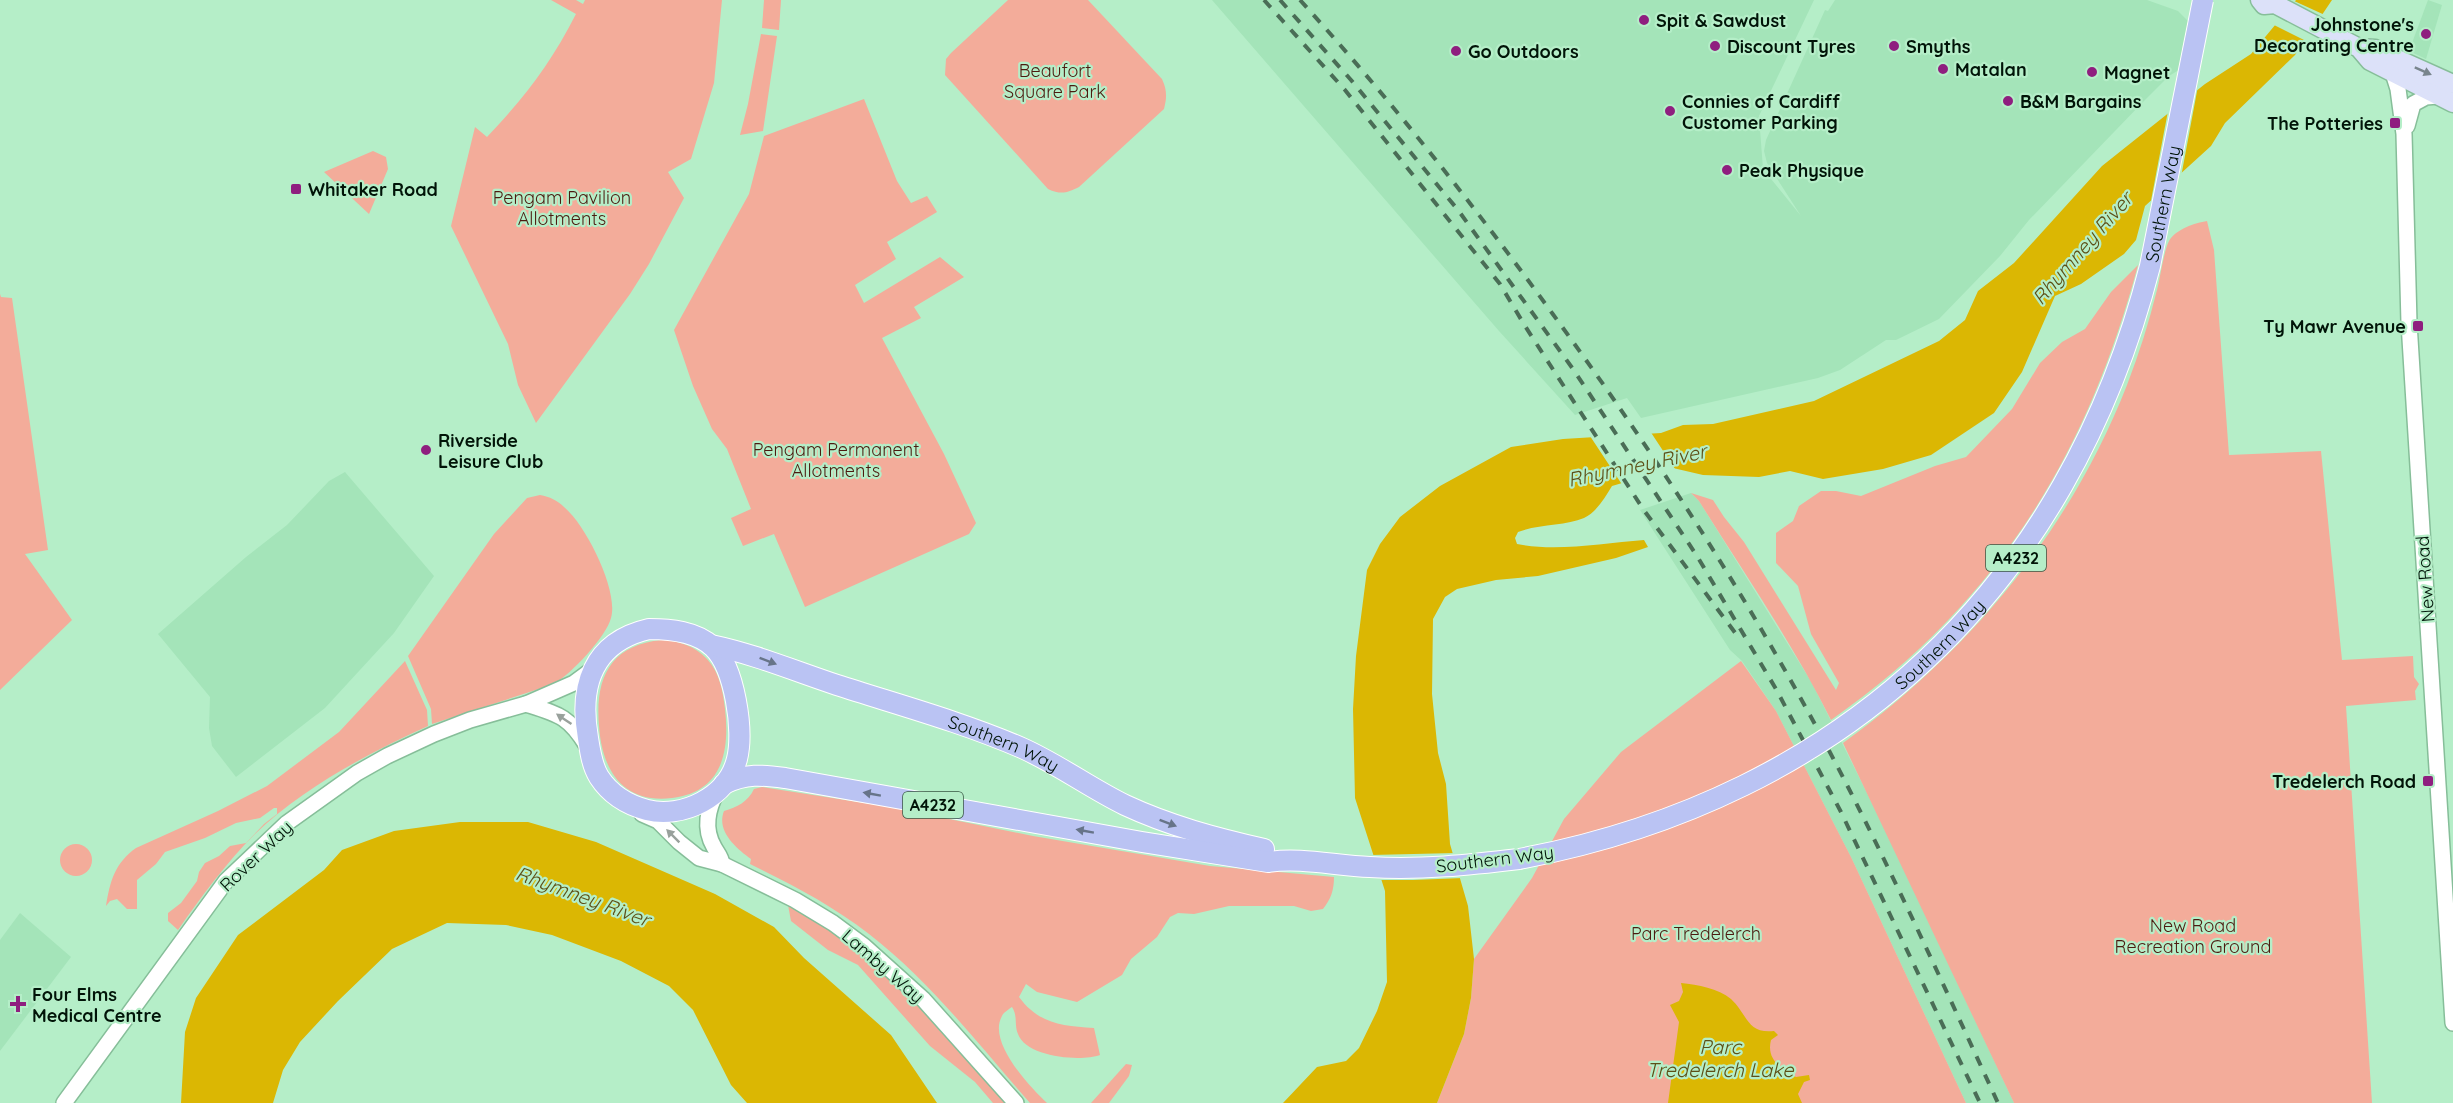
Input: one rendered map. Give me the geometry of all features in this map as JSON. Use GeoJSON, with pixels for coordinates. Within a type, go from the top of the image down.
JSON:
{"type":"FeatureCollection","features":[{"type":"Feature","properties":{"kind":"main road","name":"Southern Way"},"geometry":{"type":"LineString","coordinates":[[721,787],[740,776],[760,775],[1269,862],[1289,859],[1373,868],[1462,865],[1552,853],[1630,832],[1704,805],[1755,781],[1792,760],[1846,724],[1881,698],[1933,653],[1991,591],[2057,498],[2104,406],[2132,334],[2151,266],[2203,0]]}},
{"type":"Feature","properties":{"kind":"main road"},"geometry":{"type":"LineString","coordinates":[[2244,0],[2254,5],[2268,2],[2359,48],[2375,49],[2453,84]]}},
{"type":"Feature","properties":{"kind":"main road"},"geometry":{"type":"LineString","coordinates":[[2359,48],[2370,61],[2446,100]]}},
{"type":"Feature","properties":{"kind":"main road"},"geometry":{"type":"LineString","coordinates":[[649,629],[683,632],[711,645],[721,656],[732,678],[736,700],[737,759],[721,787],[690,808],[658,813],[620,799],[605,787],[597,774],[586,727],[587,684],[593,669],[617,643],[635,632],[649,629]]}},
{"type":"Feature","properties":{"kind":"main road","name":"Southern Way"},"geometry":{"type":"LineString","coordinates":[[711,645],[743,652],[990,735],[1053,764],[1124,805],[1167,823],[1201,835],[1272,851],[1289,859]]}},
{"type":"Feature","properties":{"kind":"street","name":"New Road"},"geometry":{"type":"LineString","coordinates":[[2393,73],[2398,89],[2404,134],[2409,323],[2453,1023]]}},
{"type":"Feature","properties":{"kind":"street","name":"New Road"},"geometry":{"type":"LineString","coordinates":[[2404,134],[2413,104],[2426,97],[2446,100]]}},
{"type":"Feature","properties":{"kind":"street","name":"Rover Way"},"geometry":{"type":"LineString","coordinates":[[64,1103],[226,881],[287,824],[357,773],[396,752],[470,720],[526,704],[574,683],[593,669]]}},
{"type":"Feature","properties":{"kind":"street"},"geometry":{"type":"LineString","coordinates":[[526,704],[557,713],[575,726],[590,750]]}},
{"type":"Feature","properties":{"kind":"street"},"geometry":{"type":"LineString","coordinates":[[721,787],[711,803],[707,826],[709,836],[721,856],[722,864]]}},
{"type":"Feature","properties":{"kind":"street","name":"Lamby Way"},"geometry":{"type":"LineString","coordinates":[[620,799],[637,812],[658,821],[699,858],[722,864],[795,900],[833,923],[864,946],[923,999],[1016,1103]]}},
{"type":"Feature","properties":{"kind":"shaded area"},"geometry":{"type":"Polygon","coordinates":[[[1212,0],[1814,0],[1759,116],[1763,169],[1801,216],[1767,163],[1764,151],[1766,140],[1825,10],[1828,11],[1835,0],[2147,0],[2178,11],[2190,23],[2182,68],[2169,76],[2142,103],[2029,220],[2000,256],[1939,319],[1896,340],[1886,340],[1840,370],[1818,378],[1641,418],[1627,398],[1575,415],[1499,331],[1212,0]]]}},
{"type":"Feature","properties":{"kind":"shaded area"},"geometry":{"type":"Polygon","coordinates":[[[2428,0],[2442,5],[2426,59],[2409,51],[2428,0]]]}},
{"type":"Feature","properties":{"kind":"shaded area"},"geometry":{"type":"Polygon","coordinates":[[[345,472],[434,576],[394,633],[325,708],[236,777],[212,746],[209,728],[210,697],[158,634],[246,557],[287,525],[329,481],[345,472]]]}},
{"type":"Feature","properties":{"kind":"shaded area"},"geometry":{"type":"Polygon","coordinates":[[[1691,493],[1699,501],[1812,683],[1892,843],[2014,1103],[1966,1103],[1851,857],[1776,711],[1742,661],[1730,650],[1640,510],[1691,493]]]}},
{"type":"Feature","properties":{"kind":"shaded area","name":"Four Elms Medical Centre"},"geometry":{"type":"Polygon","coordinates":[[[20,913],[71,957],[0,1051],[0,940],[20,913]]]}},
{"type":"Feature","properties":{"kind":"green space","name":"Pengam Pavilion Allotments"},"geometry":{"type":"Polygon","coordinates":[[[551,0],[576,0],[583,4],[585,0],[722,0],[714,83],[691,159],[668,172],[684,198],[649,264],[630,294],[536,423],[518,385],[508,344],[451,226],[475,127],[487,137],[501,122],[547,64],[576,14],[551,0]]]}},
{"type":"Feature","properties":{"kind":"green space"},"geometry":{"type":"Polygon","coordinates":[[[764,0],[781,0],[779,30],[762,28],[764,0]]]}},
{"type":"Feature","properties":{"kind":"green space","name":"Beaufort Square Park"},"geometry":{"type":"Polygon","coordinates":[[[1008,0],[1088,0],[1162,79],[1165,87],[1164,109],[1079,187],[1067,192],[1060,193],[1048,189],[945,75],[946,59],[951,53],[1008,0]]]}},
{"type":"Feature","properties":{"kind":"green space"},"geometry":{"type":"Polygon","coordinates":[[[761,34],[777,36],[763,131],[740,135],[748,104],[761,34]]]}},
{"type":"Feature","properties":{"kind":"green space","name":"Pengam Permanent Allotments"},"geometry":{"type":"Polygon","coordinates":[[[864,99],[897,181],[911,203],[927,196],[937,212],[887,242],[896,259],[855,285],[864,303],[940,257],[964,277],[914,307],[921,318],[882,338],[944,454],[976,523],[969,534],[805,607],[774,534],[743,546],[731,518],[751,509],[727,449],[712,429],[693,386],[674,330],[749,194],[764,136],[864,99]]]}},
{"type":"Feature","properties":{"kind":"green space"},"geometry":{"type":"Polygon","coordinates":[[[373,151],[386,157],[388,169],[369,214],[324,172],[373,151]]]}},
{"type":"Feature","properties":{"kind":"green space","name":"New Road Recreation Ground"},"geometry":{"type":"Polygon","coordinates":[[[2207,221],[2214,250],[2229,455],[2321,451],[2342,660],[2413,656],[2414,677],[2419,684],[2415,691],[2416,700],[2346,706],[2372,1103],[2014,1103],[1843,743],[1933,669],[2011,585],[2045,538],[2076,490],[2104,439],[2127,385],[2147,326],[2169,241],[2181,230],[2207,221]]]}},
{"type":"Feature","properties":{"kind":"green space"},"geometry":{"type":"Polygon","coordinates":[[[2138,265],[2117,335],[2092,401],[2062,463],[2027,521],[1987,576],[1941,628],[1889,676],[1831,720],[1768,609],[1699,501],[1691,493],[1713,500],[1744,542],[1836,690],[1839,683],[1811,634],[1798,586],[1776,563],[1776,533],[1793,521],[1799,506],[1821,491],[1836,491],[1861,496],[1935,466],[1966,457],[2012,409],[2040,363],[2062,342],[2085,329],[2111,292],[2138,265]]]}},
{"type":"Feature","properties":{"kind":"green space"},"geometry":{"type":"Polygon","coordinates":[[[0,294],[1,297],[12,298],[48,550],[25,554],[72,620],[0,690],[0,294]]]}},
{"type":"Feature","properties":{"kind":"green space"},"geometry":{"type":"Polygon","coordinates":[[[540,495],[559,502],[573,516],[591,543],[610,592],[612,606],[608,626],[587,654],[554,684],[432,724],[431,709],[408,656],[494,534],[527,498],[540,495]]]}},
{"type":"Feature","properties":{"kind":"green space"},"geometry":{"type":"Polygon","coordinates":[[[662,640],[681,643],[702,654],[718,676],[725,709],[724,754],[712,779],[702,788],[672,798],[640,795],[628,789],[618,780],[605,756],[599,726],[600,693],[603,679],[610,667],[618,657],[630,649],[644,643],[662,640]]]}},
{"type":"Feature","properties":{"kind":"green space"},"geometry":{"type":"Polygon","coordinates":[[[405,661],[427,710],[428,726],[337,773],[274,817],[234,857],[178,930],[168,921],[168,913],[181,903],[197,881],[199,872],[205,863],[219,856],[230,846],[246,843],[264,824],[277,814],[277,808],[260,818],[236,823],[205,838],[165,852],[156,864],[137,880],[137,909],[127,909],[117,899],[110,901],[106,906],[109,888],[118,866],[136,848],[267,786],[339,732],[405,661]]]}},
{"type":"Feature","properties":{"kind":"green space","name":"Parc Tredelerch"},"geometry":{"type":"Polygon","coordinates":[[[1741,661],[1776,711],[1851,857],[1966,1103],[1437,1103],[1464,1034],[1471,998],[1474,959],[1532,878],[1564,819],[1621,752],[1741,661]]]}},
{"type":"Feature","properties":{"kind":"green space"},"geometry":{"type":"Polygon","coordinates":[[[762,787],[890,807],[1033,836],[1210,866],[1334,877],[1333,886],[1330,898],[1323,909],[1311,911],[1294,906],[1229,906],[1194,914],[1178,913],[1170,917],[1157,937],[1131,959],[1122,975],[1077,1002],[1037,992],[1026,984],[1019,997],[1035,1013],[1052,1022],[1094,1028],[1100,1055],[1080,1058],[1055,1056],[1031,1048],[1018,1034],[1012,1007],[1002,1016],[999,1027],[1000,1038],[1012,1063],[1047,1103],[1030,1103],[953,1014],[891,952],[855,923],[826,904],[750,864],[751,859],[739,850],[725,832],[722,818],[724,811],[742,803],[754,789],[762,787]]]}},
{"type":"Feature","properties":{"kind":"green space"},"geometry":{"type":"Polygon","coordinates":[[[76,844],[88,848],[92,860],[88,872],[76,876],[64,872],[60,860],[64,848],[76,844]]]}},
{"type":"Feature","properties":{"kind":"green space"},"geometry":{"type":"Polygon","coordinates":[[[788,905],[820,923],[879,968],[932,1020],[1005,1103],[993,1103],[975,1082],[930,1046],[858,965],[828,950],[791,921],[788,905]]]}},
{"type":"Feature","properties":{"kind":"green space"},"geometry":{"type":"Polygon","coordinates":[[[1126,1064],[1132,1065],[1129,1076],[1109,1103],[1091,1103],[1126,1064]]]}},
{"type":"Feature","properties":{"kind":"water","name":"Rhymney River"},"geometry":{"type":"Polygon","coordinates":[[[2296,0],[2332,0],[2295,55],[2225,123],[2211,146],[2145,206],[2136,240],[2124,254],[2081,284],[2055,296],[2022,372],[1994,413],[1931,455],[1883,469],[1823,479],[1790,471],[1759,477],[1703,475],[1673,468],[1612,486],[1589,515],[1569,522],[1518,532],[1515,538],[1517,544],[1564,547],[1644,540],[1648,547],[1616,558],[1538,576],[1496,580],[1457,589],[1445,597],[1433,619],[1432,694],[1438,753],[1446,784],[1450,844],[1468,906],[1474,959],[1471,998],[1464,1034],[1437,1103],[1283,1103],[1317,1067],[1346,1061],[1359,1048],[1377,1011],[1387,982],[1385,891],[1355,798],[1353,709],[1356,656],[1367,570],[1380,544],[1400,517],[1440,486],[1511,447],[1563,439],[1661,433],[1683,425],[1713,424],[1814,401],[1939,341],[1965,320],[1978,291],[2014,263],[2102,166],[2205,84],[2251,54],[2296,0]]]}},
{"type":"Feature","properties":{"kind":"water","name":"Rhymney River"},"geometry":{"type":"Polygon","coordinates":[[[460,822],[528,822],[596,842],[715,894],[774,927],[804,958],[891,1035],[937,1103],[747,1103],[731,1085],[693,1010],[669,986],[621,961],[552,935],[506,925],[447,923],[392,949],[338,1001],[300,1042],[283,1070],[273,1103],[181,1103],[185,1032],[196,998],[238,935],[324,870],[342,850],[394,831],[460,822]]]}},
{"type":"Feature","properties":{"kind":"water","name":"Parc Tredelerch Lake"},"geometry":{"type":"Polygon","coordinates":[[[1681,983],[1720,992],[1737,1005],[1758,1030],[1774,1031],[1778,1035],[1771,1040],[1770,1047],[1776,1063],[1796,1077],[1809,1075],[1810,1080],[1804,1082],[1798,1094],[1802,1103],[1668,1103],[1679,1022],[1670,1005],[1679,1001],[1683,992],[1681,983]]]}},
{"type":"Feature","properties":{"kind":"pier"},"geometry":{"type":"Polygon","coordinates":[[[2292,0],[2327,16],[2308,42],[2272,24],[2292,0]]]}},
{"type":"Feature","properties":{"kind":"pier"},"geometry":{"type":"Polygon","coordinates":[[[2198,86],[2181,177],[2150,206],[2168,111],[2198,86]]]}},
{"type":"Feature","properties":{"kind":"pier"},"geometry":{"type":"Polygon","coordinates":[[[1650,431],[1677,472],[1673,471],[1623,486],[1590,436],[1650,431]]]}},
{"type":"Feature","properties":{"kind":"pier"},"geometry":{"type":"Polygon","coordinates":[[[1456,853],[1463,878],[1413,880],[1378,880],[1371,855],[1456,853]]]}},
{"type":"Feature","properties":{"kind":"railway"},"geometry":{"type":"LineString","coordinates":[[1264,0],[1345,90],[1500,284],[1643,509],[1736,634]]}},
{"type":"Feature","properties":{"kind":"railway"},"geometry":{"type":"LineString","coordinates":[[1280,0],[1351,80],[1458,210],[1573,369],[1697,556],[1776,689],[1841,812],[1980,1103]]}},
{"type":"Feature","properties":{"kind":"railway"},"geometry":{"type":"LineString","coordinates":[[1300,0],[1398,114],[1492,232],[1593,370],[1672,485],[1781,664],[1848,787],[1998,1103]]}},
{"type":"Feature","properties":{"kind":"place","name":"Spit & Sawdust"},"geometry":{"type":"Point","coordinates":[1644,20]}},
{"type":"Feature","properties":{"kind":"place","name":"Johnstone's Decorating Centre"},"geometry":{"type":"Point","coordinates":[2426,34]}},
{"type":"Feature","properties":{"kind":"place","name":"Discount Tyres"},"geometry":{"type":"Point","coordinates":[1715,46]}},
{"type":"Feature","properties":{"kind":"place","name":"Smyths"},"geometry":{"type":"Point","coordinates":[1894,46]}},
{"type":"Feature","properties":{"kind":"place","name":"Go Outdoors"},"geometry":{"type":"Point","coordinates":[1456,51]}},
{"type":"Feature","properties":{"kind":"place","name":"Matalan"},"geometry":{"type":"Point","coordinates":[1943,69]}},
{"type":"Feature","properties":{"kind":"place","name":"Magnet"},"geometry":{"type":"Point","coordinates":[2092,72]}},
{"type":"Feature","properties":{"kind":"place","name":"B&M Bargains"},"geometry":{"type":"Point","coordinates":[2008,101]}},
{"type":"Feature","properties":{"kind":"place","name":"Connies of Cardiff Customer Parking"},"geometry":{"type":"Point","coordinates":[1670,111]}},
{"type":"Feature","properties":{"kind":"place","name":"The Potteries"},"geometry":{"type":"Point","coordinates":[2395,123]}},
{"type":"Feature","properties":{"kind":"place","name":"Peak Physique"},"geometry":{"type":"Point","coordinates":[1727,170]}},
{"type":"Feature","properties":{"kind":"place","name":"Whitaker Road"},"geometry":{"type":"Point","coordinates":[296,189]}},
{"type":"Feature","properties":{"kind":"place","name":"Ty Mawr Avenue"},"geometry":{"type":"Point","coordinates":[2418,326]}},
{"type":"Feature","properties":{"kind":"place","name":"Riverside Leisure Club"},"geometry":{"type":"Point","coordinates":[426,450]}},
{"type":"Feature","properties":{"kind":"place","name":"Tredelerch Road"},"geometry":{"type":"Point","coordinates":[2428,781]}},
{"type":"Feature","properties":{"kind":"place","name":"Four Elms Medical Centre"},"geometry":{"type":"Point","coordinates":[18,1004]}}]}
